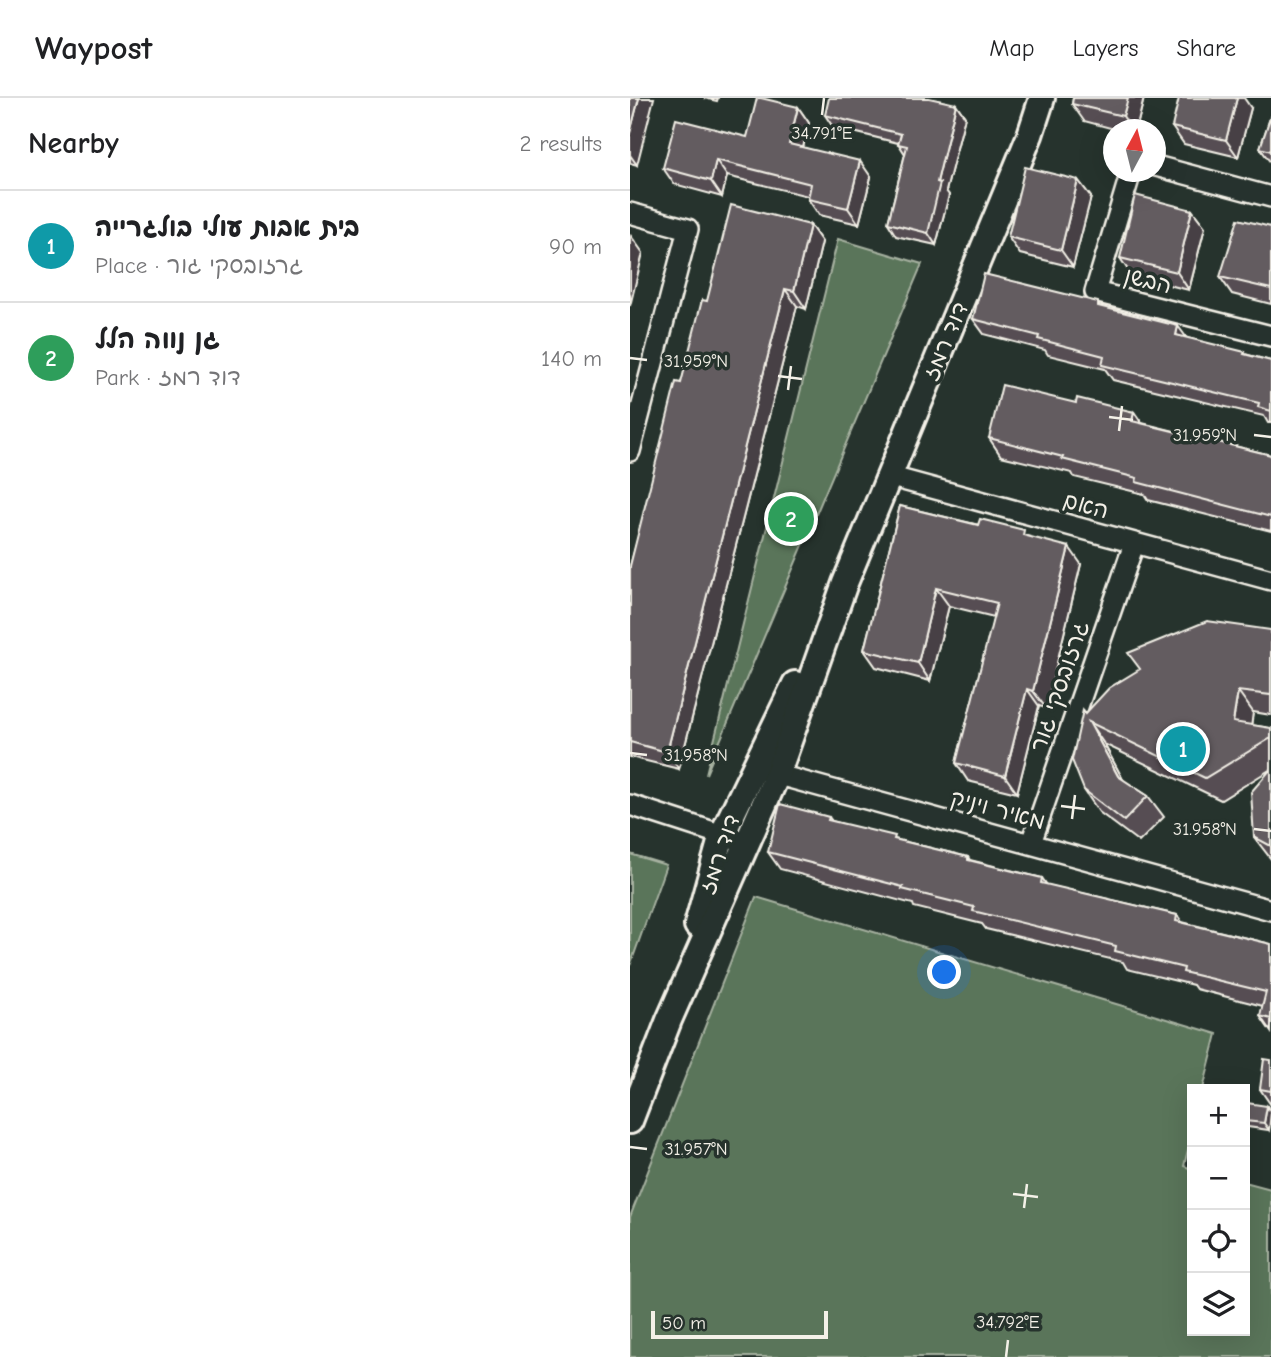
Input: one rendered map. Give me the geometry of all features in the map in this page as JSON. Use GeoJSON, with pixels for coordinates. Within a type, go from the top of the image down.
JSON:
{"type":"FeatureCollection","features":[{"type":"Feature","properties":{"kind":"street","name":"דוד רמז"},"geometry":{"type":"LineString","coordinates":[[630,1121],[669,1020],[777,775],[845,583],[1030,135],[1039,99]]}},
{"type":"Feature","properties":{"kind":"street"},"geometry":{"type":"LineString","coordinates":[[1166,169],[1271,197]]}},
{"type":"Feature","properties":{"kind":"street","name":"הבשן"},"geometry":{"type":"LineString","coordinates":[[1128,182],[1095,292],[1271,336]]}},
{"type":"Feature","properties":{"kind":"street"},"geometry":{"type":"LineString","coordinates":[[630,213],[688,229],[636,404],[630,451]]}},
{"type":"Feature","properties":{"kind":"street","name":"האם"},"geometry":{"type":"LineString","coordinates":[[888,476],[1271,580]]}},
{"type":"Feature","properties":{"kind":"street","name":"גרזובסקי גור"},"geometry":{"type":"LineString","coordinates":[[1031,843],[1134,544]]}},
{"type":"Feature","properties":{"kind":"street","name":"דוד רמז"},"geometry":{"type":"LineString","coordinates":[[669,1020],[722,835],[845,583]]}},
{"type":"Feature","properties":{"kind":"street","name":"מאיר ויניק"},"geometry":{"type":"LineString","coordinates":[[753,767],[1271,910]]}},
{"type":"Feature","properties":{"kind":"street"},"geometry":{"type":"LineString","coordinates":[[630,805],[746,843]]}},
{"type":"Feature","properties":{"kind":"green space"},"geometry":{"type":"Polygon","coordinates":[[[838,239],[922,264],[706,774],[838,239]]]}},
{"type":"Feature","properties":{"kind":"green space"},"geometry":{"type":"Polygon","coordinates":[[[630,854],[666,865],[630,966],[630,854]]]}},
{"type":"Feature","properties":{"kind":"green space"},"geometry":{"type":"Polygon","coordinates":[[[756,897],[1217,1034],[1204,1084],[1187,1084],[1187,1154],[1184,1166],[1187,1167],[1187,1336],[1250,1336],[1250,1183],[1271,1189],[1271,1357],[630,1357],[630,1217],[756,897]]]}},
{"type":"Feature","properties":{"kind":"building"},"geometry":{"type":"Polygon","coordinates":[[[630,98],[639,98],[630,133],[630,98]]]}},
{"type":"Feature","properties":{"kind":"building"},"geometry":{"type":"Polygon","coordinates":[[[757,98],[798,107],[789,144],[860,161],[848,208],[808,199],[811,184],[716,160],[711,181],[663,168],[676,119],[747,137],[757,98]]]}},
{"type":"Feature","properties":{"kind":"building"},"geometry":{"type":"Polygon","coordinates":[[[829,98],[929,98],[956,104],[928,233],[888,223],[907,146],[898,144],[901,134],[825,115],[829,98]]]}},
{"type":"Feature","properties":{"kind":"building"},"geometry":{"type":"Polygon","coordinates":[[[1073,98],[1128,98],[1123,116],[1072,104],[1073,98]]]}},
{"type":"Feature","properties":{"kind":"building"},"geometry":{"type":"Polygon","coordinates":[[[1179,98],[1237,98],[1226,140],[1172,127],[1179,98]]]}},
{"type":"Feature","properties":{"kind":"building"},"geometry":{"type":"Polygon","coordinates":[[[1271,115],[1271,151],[1260,148],[1271,115]]]}},
{"type":"Feature","properties":{"kind":"building"},"geometry":{"type":"Polygon","coordinates":[[[1025,167],[1078,180],[1061,250],[1008,237],[1025,167]]]}},
{"type":"Feature","properties":{"kind":"building"},"geometry":{"type":"Polygon","coordinates":[[[1135,195],[1192,210],[1177,272],[1120,258],[1135,195]]]}},
{"type":"Feature","properties":{"kind":"building"},"geometry":{"type":"Polygon","coordinates":[[[731,205],[810,225],[794,291],[785,289],[667,752],[630,742],[630,566],[676,382],[681,383],[702,300],[707,301],[731,205]]]}},
{"type":"Feature","properties":{"kind":"building"},"geometry":{"type":"Polygon","coordinates":[[[1238,219],[1271,227],[1271,289],[1220,277],[1238,219]]]}},
{"type":"Feature","properties":{"kind":"building"},"geometry":{"type":"Polygon","coordinates":[[[984,274],[1098,302],[1098,306],[1178,326],[1176,335],[1271,361],[1271,411],[1258,407],[1259,403],[1102,365],[1104,356],[973,319],[984,274]]]}},
{"type":"Feature","properties":{"kind":"building"},"geometry":{"type":"Polygon","coordinates":[[[1002,385],[1076,403],[1077,398],[1134,412],[1132,421],[1271,455],[1271,517],[1136,482],[1137,478],[989,438],[1002,385]]]}},
{"type":"Feature","properties":{"kind":"building"},"geometry":{"type":"Polygon","coordinates":[[[900,506],[978,525],[980,519],[1024,530],[1023,535],[1069,547],[1033,691],[1027,689],[1005,776],[956,763],[997,603],[936,588],[918,663],[864,650],[900,506]]]}},
{"type":"Feature","properties":{"kind":"building"},"geometry":{"type":"Polygon","coordinates":[[[1207,621],[1271,630],[1271,695],[1238,691],[1233,722],[1271,728],[1271,738],[1205,778],[1089,722],[1118,776],[1148,796],[1124,821],[1084,790],[1072,760],[1083,710],[1085,714],[1109,688],[1140,669],[1128,653],[1207,621]]]}},
{"type":"Feature","properties":{"kind":"building"},"geometry":{"type":"Polygon","coordinates":[[[1271,769],[1271,846],[1254,837],[1251,792],[1271,769]]]}},
{"type":"Feature","properties":{"kind":"building"},"geometry":{"type":"Polygon","coordinates":[[[780,804],[829,817],[828,820],[895,836],[894,839],[968,857],[968,860],[1042,878],[1041,883],[1177,915],[1176,921],[1271,944],[1271,1019],[1260,1016],[1266,992],[1183,972],[1184,968],[1115,951],[1116,946],[973,911],[974,907],[768,852],[780,804]]]}},
{"type":"Feature","properties":{"kind":"building"},"geometry":{"type":"Polygon","coordinates":[[[1264,1059],[1271,1060],[1271,1091],[1260,1089],[1264,1059]]]}},
{"type":"Feature","properties":{"kind":"building"},"geometry":{"type":"Polygon","coordinates":[[[1250,1103],[1267,1106],[1264,1123],[1250,1122],[1250,1103]]]}},
{"type":"Feature","properties":{"kind":"place","name":"גן נווה הלל"},"geometry":{"type":"Point","coordinates":[791,519]}},
{"type":"Feature","properties":{"kind":"place","name":"בית אבות עולי בולגרייה"},"geometry":{"type":"Point","coordinates":[1183,749]}}]}
